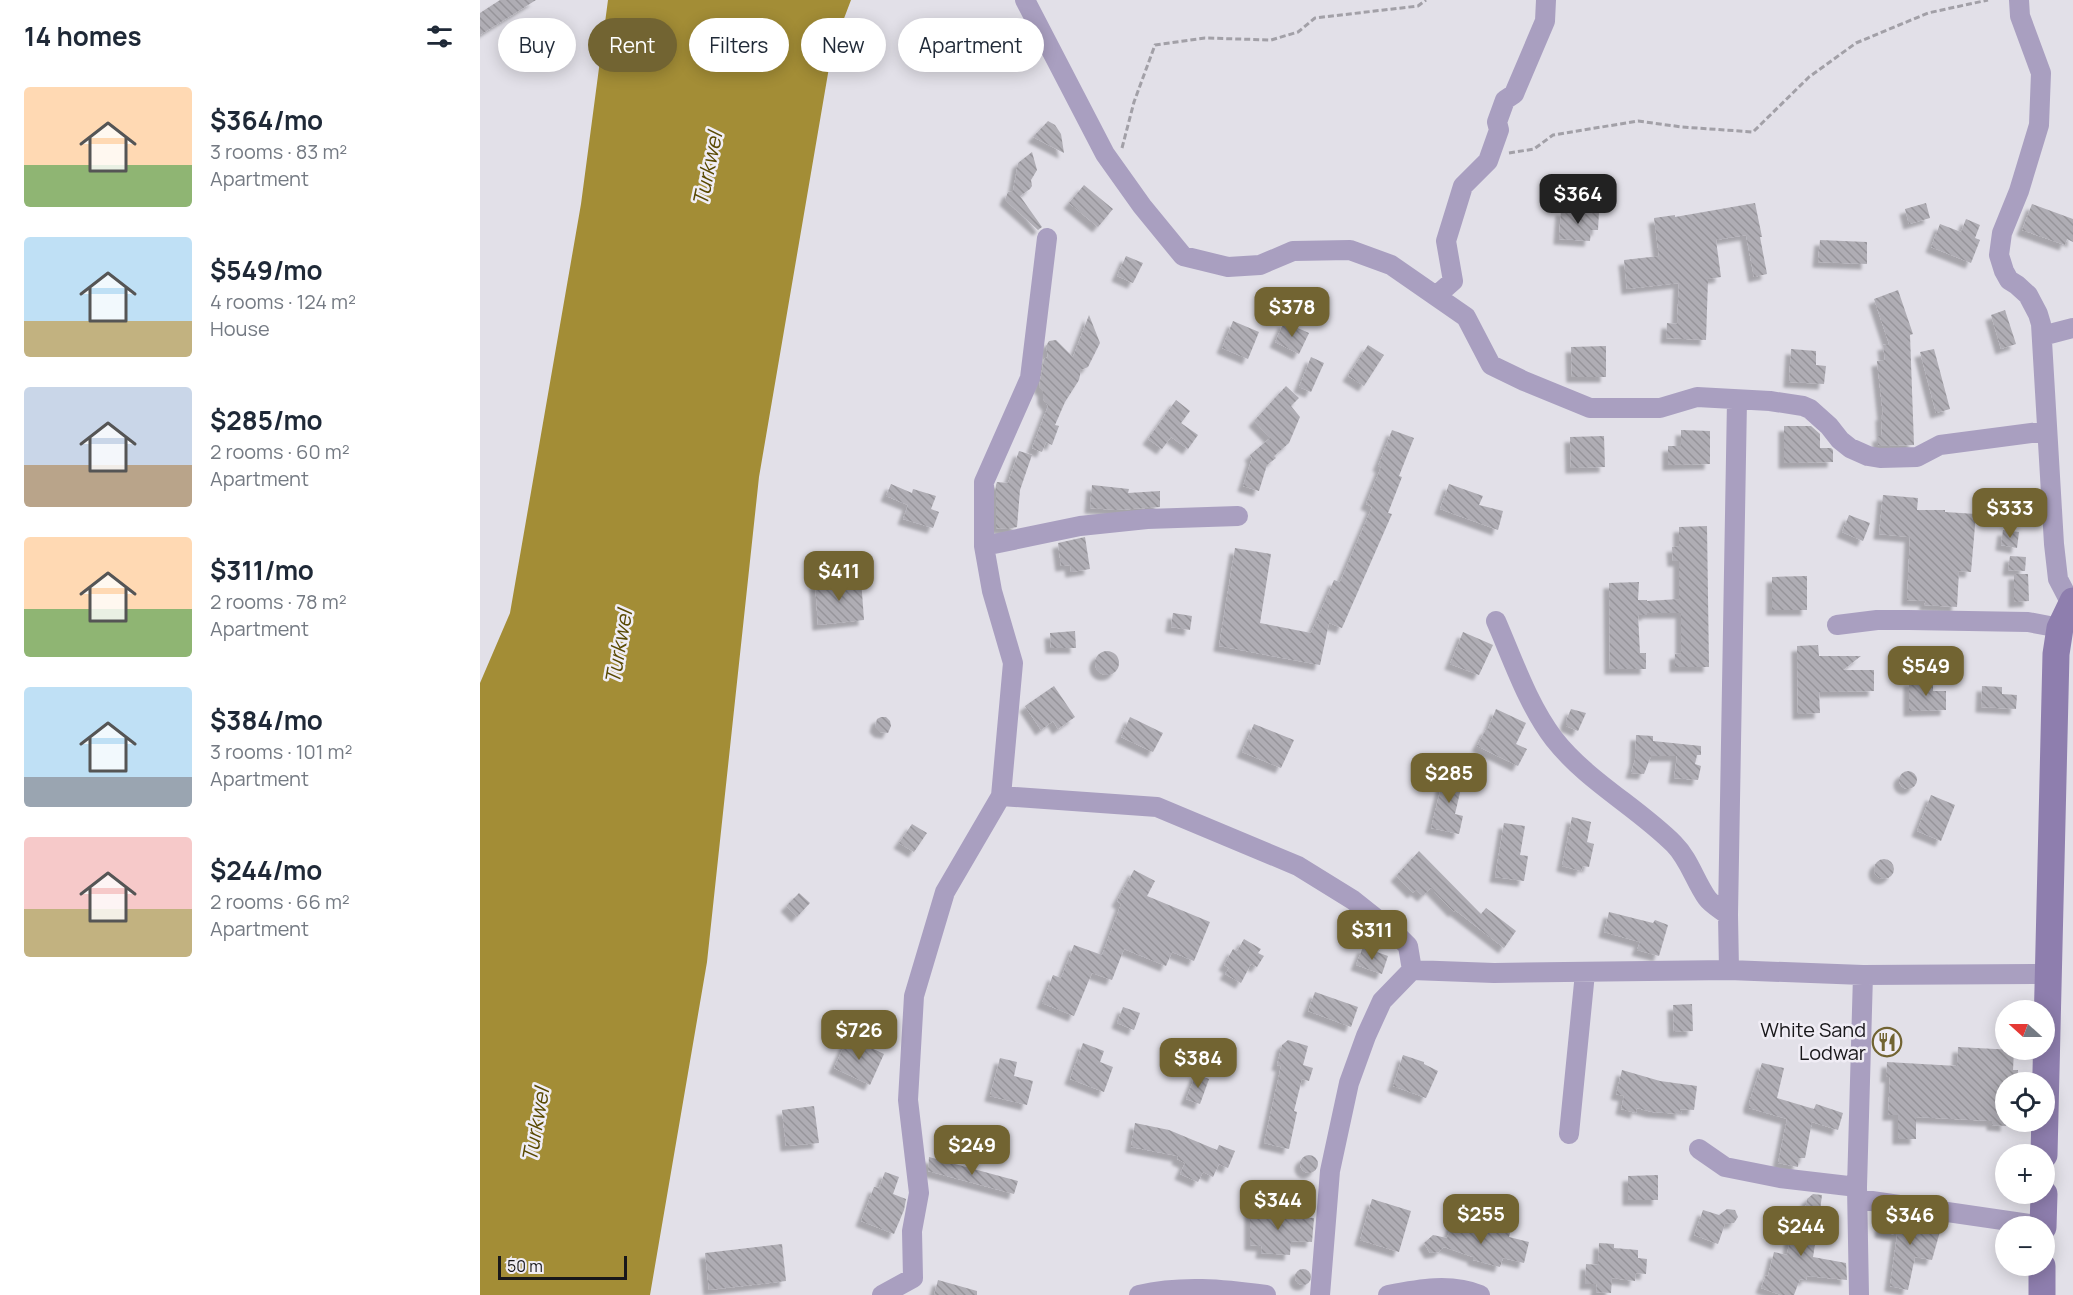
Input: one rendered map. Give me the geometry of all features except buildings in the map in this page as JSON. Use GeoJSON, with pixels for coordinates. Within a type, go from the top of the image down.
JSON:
{"type":"FeatureCollection","features":[{"type":"Feature","properties":{"kind":"street"},"geometry":{"type":"LineString","coordinates":[[1025,0],[1105,154],[1142,206],[1183,256],[1228,267],[1260,265],[1293,251],[1350,250],[1391,265],[1466,317],[1491,365],[1590,408],[1660,408],[1696,397],[1770,401],[1803,406],[1829,426],[1850,448],[1868,456],[1917,457],[1940,445],[2047,431]]}},
{"type":"Feature","properties":{"kind":"street"},"geometry":{"type":"LineString","coordinates":[[1436,296],[1453,281],[1446,241],[1463,186],[1490,156],[1499,130],[1497,122],[1505,100],[1514,94],[1545,21],[1546,0]]}},
{"type":"Feature","properties":{"kind":"street"},"geometry":{"type":"LineString","coordinates":[[2019,0],[2019,16],[2041,73],[2039,125],[2019,191],[2002,233],[1999,255],[2009,280],[2024,291],[2038,314],[2042,336],[2054,544],[2058,579],[2068,611],[2056,654],[2044,1144]]}},
{"type":"Feature","properties":{"kind":"street"},"geometry":{"type":"LineString","coordinates":[[882,1295],[913,1278],[912,1231],[919,1193],[908,1100],[914,996],[945,892],[1001,796],[1013,663],[992,591],[984,546],[984,482],[1030,378],[1047,238]]}},
{"type":"Feature","properties":{"kind":"street"},"geometry":{"type":"LineString","coordinates":[[2042,336],[2073,328]]}},
{"type":"Feature","properties":{"kind":"street"},"geometry":{"type":"LineString","coordinates":[[1729,970],[1737,400]]}},
{"type":"Feature","properties":{"kind":"street"},"geometry":{"type":"LineString","coordinates":[[984,546],[1080,526],[1147,519],[1239,516]]}},
{"type":"Feature","properties":{"kind":"street"},"geometry":{"type":"LineString","coordinates":[[1837,625],[1877,620],[2028,622],[2068,611]]}},
{"type":"Feature","properties":{"kind":"street"},"geometry":{"type":"LineString","coordinates":[[1496,621],[1532,702],[1553,738],[1593,778],[1676,845],[1690,865],[1708,900],[1728,915]]}},
{"type":"Feature","properties":{"kind":"street"},"geometry":{"type":"LineString","coordinates":[[1001,796],[1156,807],[1298,866],[1353,900],[1397,935],[1408,946],[1412,970]]}},
{"type":"Feature","properties":{"kind":"street"},"geometry":{"type":"LineString","coordinates":[[1320,1295],[1330,1171],[1349,1083],[1382,1001],[1412,970],[1494,973],[1729,970],[1863,975],[2048,974]]}},
{"type":"Feature","properties":{"kind":"street"},"geometry":{"type":"LineString","coordinates":[[1569,1134],[1586,973]]}},
{"type":"Feature","properties":{"kind":"street"},"geometry":{"type":"LineString","coordinates":[[1859,1295],[1858,1193],[1863,975]]}},
{"type":"Feature","properties":{"kind":"street"},"geometry":{"type":"LineString","coordinates":[[1699,1149],[1725,1167],[1995,1220]]}},
{"type":"Feature","properties":{"kind":"street"},"geometry":{"type":"LineString","coordinates":[[2042,1276],[2042,1295]]}},
{"type":"Feature","properties":{"kind":"street"},"geometry":{"type":"LineString","coordinates":[[1388,1295],[1418,1289],[1464,1288],[1480,1295]]}},
{"type":"Feature","properties":{"kind":"street"},"geometry":{"type":"LineString","coordinates":[[1138,1295],[1163,1289],[1266,1295]]}},
{"type":"Feature","properties":{"kind":"path"},"geometry":{"type":"LineString","coordinates":[[1116,170],[1134,102],[1155,45],[1205,38],[1271,39],[1298,33],[1315,18],[1418,6],[1426,0]]}},
{"type":"Feature","properties":{"kind":"path"},"geometry":{"type":"LineString","coordinates":[[1490,156],[1534,149],[1552,135],[1638,121],[1753,132],[1809,76],[1856,43],[1928,14],[1988,0]]}},
{"type":"Feature","properties":{"kind":"water","name":"Turkwel"},"geometry":{"type":"Polygon","coordinates":[[[608,0],[851,0],[844,18],[801,18],[801,72],[828,72],[759,477],[707,962],[650,1295],[480,1295],[480,683],[510,613],[581,204],[598,72],[677,72],[677,18],[606,18],[608,0]]]}},
{"type":"Feature","properties":{"kind":"place","name":"White Sand Lodwar"},"geometry":{"type":"Point","coordinates":[1887,1042]}}]}
